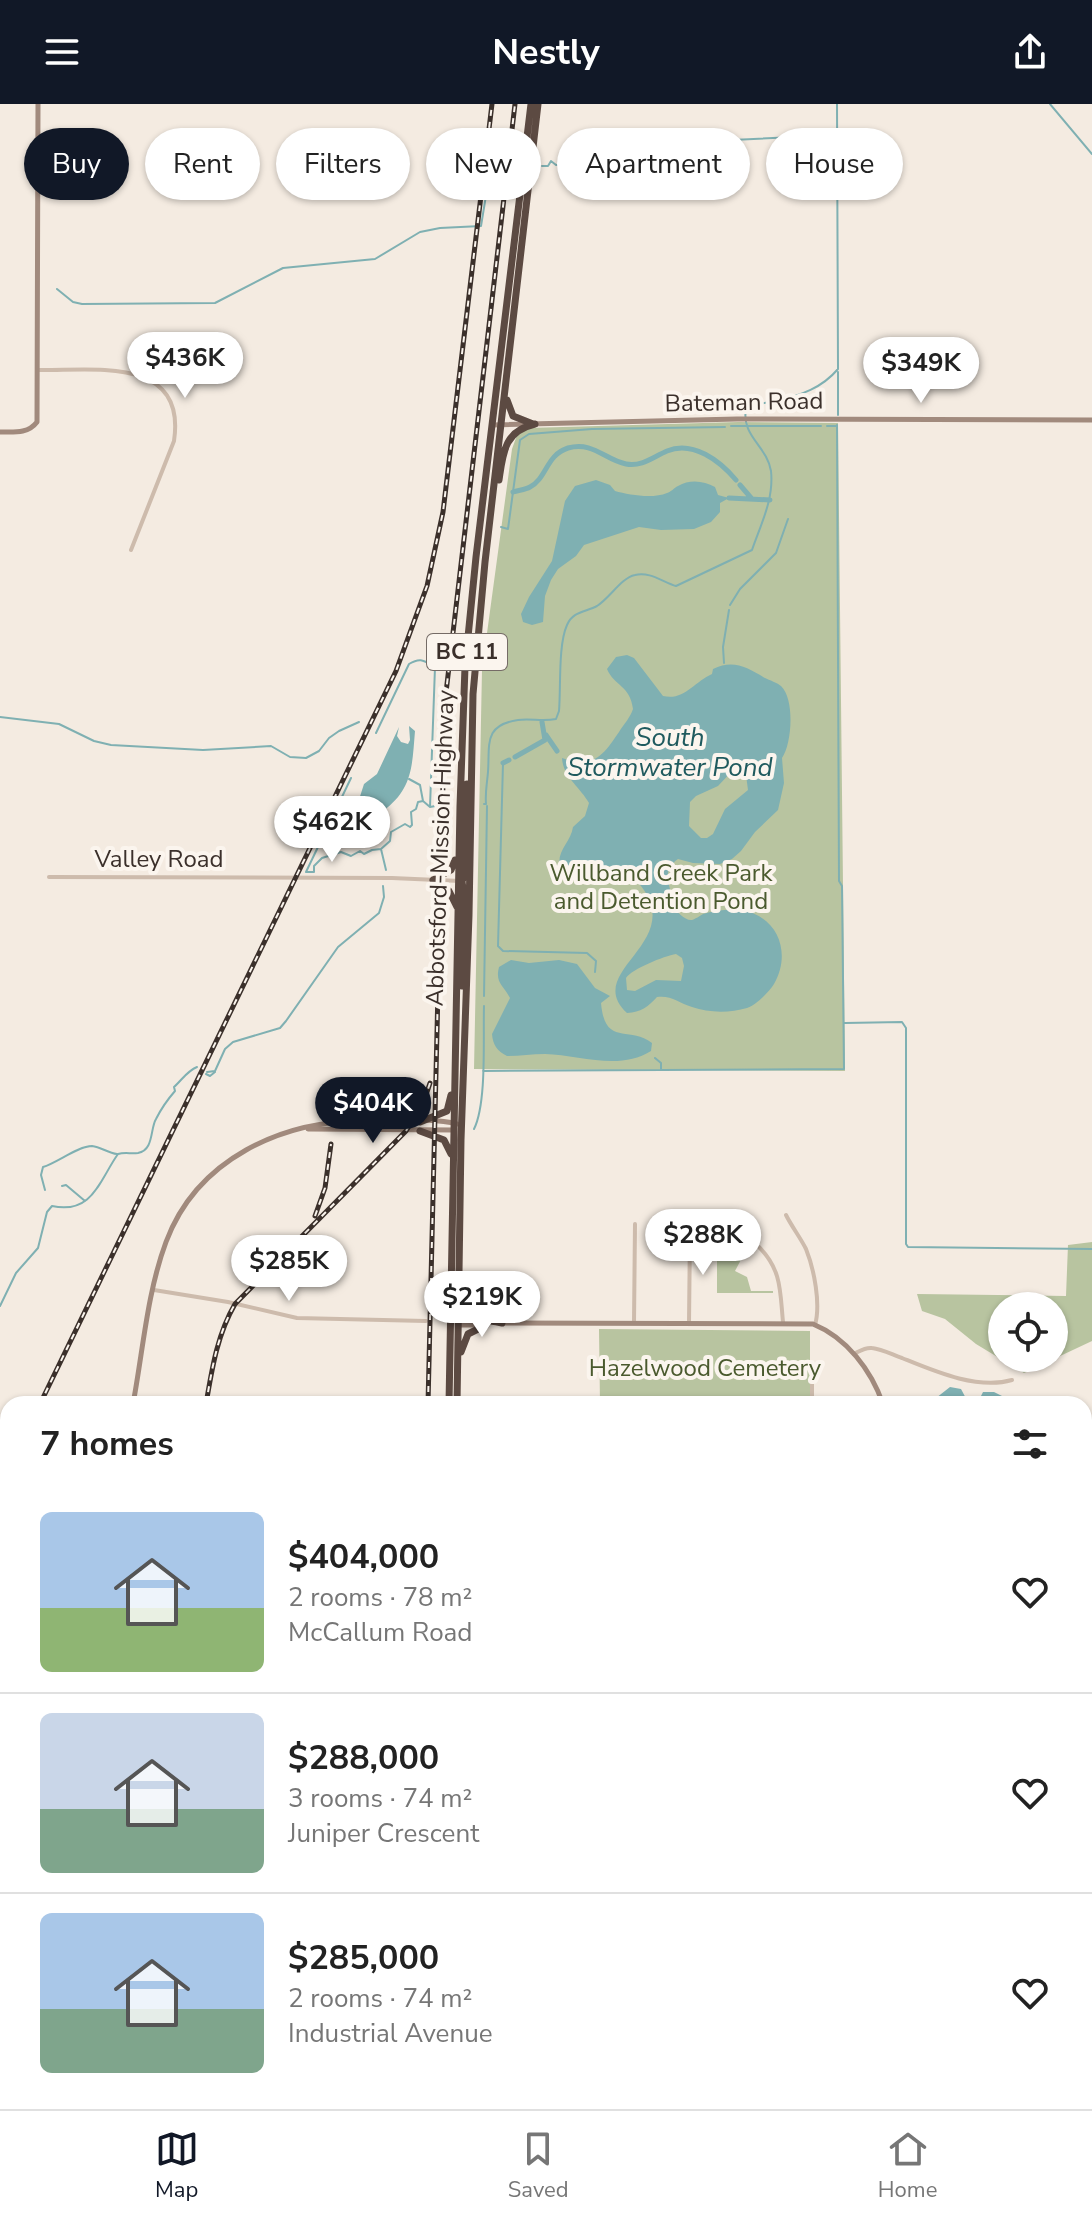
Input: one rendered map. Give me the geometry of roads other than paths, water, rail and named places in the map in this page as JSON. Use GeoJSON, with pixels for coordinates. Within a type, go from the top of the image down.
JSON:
{"type":"FeatureCollection","features":[{"type":"Feature","properties":{"kind":"highway","name":"Abbotsford-Mission Highway"},"geometry":{"type":"LineString","coordinates":[[456,1396],[451,1314],[454,1165],[465,1012],[473,694],[497,425],[531,104]]}},
{"type":"Feature","properties":{"kind":"highway","name":"Abbotsford-Mission Highway"},"geometry":{"type":"LineString","coordinates":[[454,1361],[459,1325],[456,1010],[460,806],[468,630],[497,425],[506,393],[538,104]]}},
{"type":"Feature","properties":{"kind":"highway"},"geometry":{"type":"LineString","coordinates":[[506,393],[507,406],[513,416],[535,424]]}},
{"type":"Feature","properties":{"kind":"highway"},"geometry":{"type":"LineString","coordinates":[[485,562],[504,448],[516,431],[535,424]]}},
{"type":"Feature","properties":{"kind":"highway"},"geometry":{"type":"LineString","coordinates":[[465,1012],[462,983],[464,898],[460,881],[465,874],[469,693],[478,626]]}},
{"type":"Feature","properties":{"kind":"highway"},"geometry":{"type":"LineString","coordinates":[[459,919],[452,894],[433,880],[455,864],[460,806]]}},
{"type":"Feature","properties":{"kind":"highway"},"geometry":{"type":"LineString","coordinates":[[420,1122],[434,1118],[449,1107],[456,1010]]}},
{"type":"Feature","properties":{"kind":"highway"},"geometry":{"type":"LineString","coordinates":[[420,1131],[444,1140],[454,1165]]}},
{"type":"Feature","properties":{"kind":"highway"},"geometry":{"type":"LineString","coordinates":[[459,1292],[466,1311],[474,1318],[502,1323]]}},
{"type":"Feature","properties":{"kind":"highway"},"geometry":{"type":"LineString","coordinates":[[451,1314],[459,1325]]}},
{"type":"Feature","properties":{"kind":"highway"},"geometry":{"type":"LineString","coordinates":[[446,1396],[446,1369],[454,1361],[468,1334],[486,1325]]}},
{"type":"Feature","properties":{"kind":"street"},"geometry":{"type":"LineString","coordinates":[[0,432],[24,432],[32,429],[37,422],[38,104]]}},
{"type":"Feature","properties":{"kind":"street"},"geometry":{"type":"LineString","coordinates":[[38,370],[136,373],[152,379],[165,391],[173,406],[176,423],[174,441],[131,550]]}},
{"type":"Feature","properties":{"kind":"street","name":"Bateman Road"},"geometry":{"type":"LineString","coordinates":[[497,425],[737,419],[1092,420]]}},
{"type":"Feature","properties":{"kind":"street","name":"Valley Road"},"geometry":{"type":"LineString","coordinates":[[49,877],[460,881]]}},
{"type":"Feature","properties":{"kind":"street"},"geometry":{"type":"LineString","coordinates":[[134,1396],[166,1241],[184,1206],[211,1175],[243,1151],[280,1134],[338,1122],[420,1122],[457,1126]]}},
{"type":"Feature","properties":{"kind":"street"},"geometry":{"type":"LineString","coordinates":[[303,1129],[420,1131],[457,1126]]}},
{"type":"Feature","properties":{"kind":"street"},"geometry":{"type":"LineString","coordinates":[[786,1215],[807,1251],[818,1316],[815,1325]]}},
{"type":"Feature","properties":{"kind":"street"},"geometry":{"type":"LineString","coordinates":[[689,1323],[690,1231],[693,1223]]}},
{"type":"Feature","properties":{"kind":"street"},"geometry":{"type":"LineString","coordinates":[[634,1323],[635,1224]]}},
{"type":"Feature","properties":{"kind":"street"},"geometry":{"type":"LineString","coordinates":[[759,1247],[772,1260],[778,1277],[783,1322]]}},
{"type":"Feature","properties":{"kind":"street"},"geometry":{"type":"LineString","coordinates":[[154,1290],[228,1302],[293,1318],[426,1321]]}},
{"type":"Feature","properties":{"kind":"street"},"geometry":{"type":"LineString","coordinates":[[459,1325],[783,1322],[815,1325],[837,1336],[854,1354],[872,1379],[879,1396]]}},
{"type":"Feature","properties":{"kind":"street"},"geometry":{"type":"LineString","coordinates":[[854,1354],[873,1347],[915,1364],[977,1382],[998,1384],[1012,1380]]}},
{"type":"Feature","properties":{"kind":"street"},"geometry":{"type":"LineString","coordinates":[[812,1370],[812,1396]]}},
{"type":"Feature","properties":{"kind":"water"},"geometry":{"type":"Polygon","coordinates":[[[596,480],[610,485],[615,491],[648,496],[661,495],[687,482],[702,482],[715,487],[718,495],[729,498],[720,503],[720,512],[711,522],[694,529],[639,527],[584,545],[576,556],[558,569],[551,580],[545,596],[543,622],[532,625],[523,622],[521,614],[529,597],[552,561],[565,501],[575,486],[596,480]]]}},
{"type":"Feature","properties":{"kind":"water","name":"South Stormwater Pond"},"geometry":{"type":"Polygon","coordinates":[[[627,655],[634,658],[663,696],[677,696],[712,674],[713,669],[727,665],[752,671],[780,685],[785,692],[790,722],[788,743],[782,758],[784,783],[778,810],[732,859],[720,864],[678,859],[672,864],[668,875],[672,907],[687,919],[717,911],[740,910],[764,919],[778,937],[782,960],[774,984],[747,1008],[705,1010],[671,998],[657,997],[640,1010],[627,1013],[617,998],[617,984],[644,941],[651,924],[651,906],[638,882],[609,866],[581,872],[560,867],[562,851],[573,827],[585,816],[589,803],[569,776],[562,758],[582,762],[597,758],[614,740],[633,709],[629,695],[607,669],[616,657],[627,655]],[[735,768],[718,786],[690,802],[689,826],[701,838],[713,834],[725,809],[748,790],[746,775],[741,768],[735,768]],[[676,954],[629,974],[626,978],[627,990],[635,991],[656,980],[681,981],[684,966],[682,958],[676,954]]]}},
{"type":"Feature","properties":{"kind":"water"},"geometry":{"type":"Polygon","coordinates":[[[409,726],[415,731],[406,785],[393,803],[355,826],[355,812],[364,784],[377,774],[399,727],[397,736],[401,742],[408,744],[409,726]]]}},
{"type":"Feature","properties":{"kind":"water"},"geometry":{"type":"Polygon","coordinates":[[[511,960],[529,963],[559,960],[577,964],[595,988],[610,996],[601,1003],[607,1025],[619,1033],[634,1035],[652,1043],[651,1051],[639,1057],[613,1061],[545,1054],[507,1056],[496,1047],[492,1034],[510,998],[499,980],[499,967],[511,960]]]}},
{"type":"Feature","properties":{"kind":"water"},"geometry":{"type":"Polygon","coordinates":[[[950,1387],[961,1389],[965,1396],[939,1396],[950,1387]]]}},
{"type":"Feature","properties":{"kind":"water"},"geometry":{"type":"Polygon","coordinates":[[[983,1392],[994,1392],[1002,1396],[981,1396],[983,1392]]]}},
{"type":"Feature","properties":{"kind":"waterway"},"geometry":{"type":"LineString","coordinates":[[484,804],[489,745],[499,726],[518,720],[556,719],[562,644],[567,625],[573,617],[597,606],[630,577],[645,574],[676,586],[752,550],[769,501],[771,471],[769,462],[747,427],[746,409],[810,390],[838,369],[837,104]]}},
{"type":"Feature","properties":{"kind":"waterway"},"geometry":{"type":"LineString","coordinates":[[1050,104],[1092,154]]}},
{"type":"Feature","properties":{"kind":"waterway"},"geometry":{"type":"LineString","coordinates":[[542,166],[548,166],[551,161],[556,165],[711,141],[766,138]]}},
{"type":"Feature","properties":{"kind":"waterway"},"geometry":{"type":"LineString","coordinates":[[57,289],[73,302],[82,304],[215,303],[283,268],[375,259],[420,232],[481,226],[485,200]]}},
{"type":"Feature","properties":{"kind":"waterway"},"geometry":{"type":"LineString","coordinates":[[838,372],[838,415]]}},
{"type":"Feature","properties":{"kind":"waterway"},"geometry":{"type":"LineString","coordinates":[[483,1071],[844,1069],[842,886],[839,881],[837,425]]}},
{"type":"Feature","properties":{"kind":"waterway"},"geometry":{"type":"LineString","coordinates":[[731,426],[821,426]]}},
{"type":"Feature","properties":{"kind":"waterway"},"geometry":{"type":"LineString","coordinates":[[827,426],[837,426]]}},
{"type":"Feature","properties":{"kind":"waterway"},"geometry":{"type":"LineString","coordinates":[[501,527],[508,529],[520,440],[529,434],[592,429],[725,427]]}},
{"type":"Feature","properties":{"kind":"waterway"},"geometry":{"type":"LineString","coordinates":[[513,492],[536,483],[561,451],[577,447],[592,449],[632,465],[677,448],[696,450],[714,460],[736,480]]}},
{"type":"Feature","properties":{"kind":"waterway"},"geometry":{"type":"LineString","coordinates":[[740,485],[752,499]]}},
{"type":"Feature","properties":{"kind":"waterway"},"geometry":{"type":"LineString","coordinates":[[729,498],[770,500]]}},
{"type":"Feature","properties":{"kind":"waterway"},"geometry":{"type":"LineString","coordinates":[[730,605],[740,589],[776,553],[788,519]]}},
{"type":"Feature","properties":{"kind":"waterway"},"geometry":{"type":"LineString","coordinates":[[724,663],[723,647],[729,610]]}},
{"type":"Feature","properties":{"kind":"waterway"},"geometry":{"type":"LineString","coordinates":[[376,733],[409,664],[420,660],[435,667],[430,807]]}},
{"type":"Feature","properties":{"kind":"waterway"},"geometry":{"type":"LineString","coordinates":[[0,717],[59,724],[94,741],[111,745],[203,750],[271,746],[290,757],[306,758],[319,751],[339,731],[359,722]]}},
{"type":"Feature","properties":{"kind":"waterway"},"geometry":{"type":"LineString","coordinates":[[515,757],[545,740],[542,722]]}},
{"type":"Feature","properties":{"kind":"waterway"},"geometry":{"type":"LineString","coordinates":[[546,735],[557,751]]}},
{"type":"Feature","properties":{"kind":"waterway"},"geometry":{"type":"LineString","coordinates":[[503,763],[509,760]]}},
{"type":"Feature","properties":{"kind":"waterway"},"geometry":{"type":"LineString","coordinates":[[503,763],[498,946],[503,951],[587,953],[596,961],[595,972]]}},
{"type":"Feature","properties":{"kind":"waterway"},"geometry":{"type":"LineString","coordinates":[[306,872],[351,778]]}},
{"type":"Feature","properties":{"kind":"waterway"},"geometry":{"type":"LineString","coordinates":[[409,779],[420,785],[423,801]]}},
{"type":"Feature","properties":{"kind":"waterway"},"geometry":{"type":"LineString","coordinates":[[386,870],[381,849],[390,841],[391,832],[405,824],[412,825],[411,812],[418,802],[423,801],[430,807],[446,804],[452,813]]}},
{"type":"Feature","properties":{"kind":"waterway"},"geometry":{"type":"LineString","coordinates":[[484,996],[487,806]]}},
{"type":"Feature","properties":{"kind":"waterway"},"geometry":{"type":"LineString","coordinates":[[307,872],[314,872],[314,866],[322,858],[341,852],[351,856],[360,851],[364,854],[381,849]]}},
{"type":"Feature","properties":{"kind":"waterway"},"geometry":{"type":"LineString","coordinates":[[207,1072],[215,1071],[225,1049],[233,1042],[280,1028],[338,947],[379,913],[384,897],[383,886]]}},
{"type":"Feature","properties":{"kind":"waterway"},"geometry":{"type":"LineString","coordinates":[[474,1129],[483,1087],[484,1006]]}},
{"type":"Feature","properties":{"kind":"waterway"},"geometry":{"type":"LineString","coordinates":[[845,1023],[902,1022],[906,1028],[908,1247],[1092,1249]]}},
{"type":"Feature","properties":{"kind":"waterway"},"geometry":{"type":"LineString","coordinates":[[655,1058],[661,1063],[661,1070]]}},
{"type":"Feature","properties":{"kind":"waterway"},"geometry":{"type":"LineString","coordinates":[[0,1306],[16,1273],[38,1248],[47,1212],[52,1206],[66,1207],[86,1200],[94,1193],[118,1154],[138,1153],[147,1148],[154,1123],[175,1091],[174,1087],[197,1067]]}},
{"type":"Feature","properties":{"kind":"waterway"},"geometry":{"type":"LineString","coordinates":[[206,1074],[210,1076],[215,1072]]}},
{"type":"Feature","properties":{"kind":"waterway"},"geometry":{"type":"LineString","coordinates":[[45,1190],[41,1175],[43,1167],[86,1147],[117,1154]]}},
{"type":"Feature","properties":{"kind":"waterway"},"geometry":{"type":"LineString","coordinates":[[62,1186],[66,1185],[85,1201]]}},
{"type":"Feature","properties":{"kind":"railway"},"geometry":{"type":"LineString","coordinates":[[44,1396],[396,671],[427,586],[443,512],[492,104]]}},
{"type":"Feature","properties":{"kind":"railway"},"geometry":{"type":"LineString","coordinates":[[428,1396],[445,701],[515,104]]}},
{"type":"Feature","properties":{"kind":"railway"},"geometry":{"type":"LineString","coordinates":[[207,1396],[219,1340],[235,1304],[406,1131],[424,1101],[430,1083]]}},
{"type":"Feature","properties":{"kind":"railway"},"geometry":{"type":"LineString","coordinates":[[315,1216],[325,1188],[331,1144]]}},
{"type":"Feature","properties":{"kind":"park label","name":"Willband Creek Park and Detention Pond"},"geometry":{"type":"Point","coordinates":[661,887]}},
{"type":"Feature","properties":{"kind":"park label","name":"Hazelwood Cemetery"},"geometry":{"type":"Point","coordinates":[705,1368]}}]}
